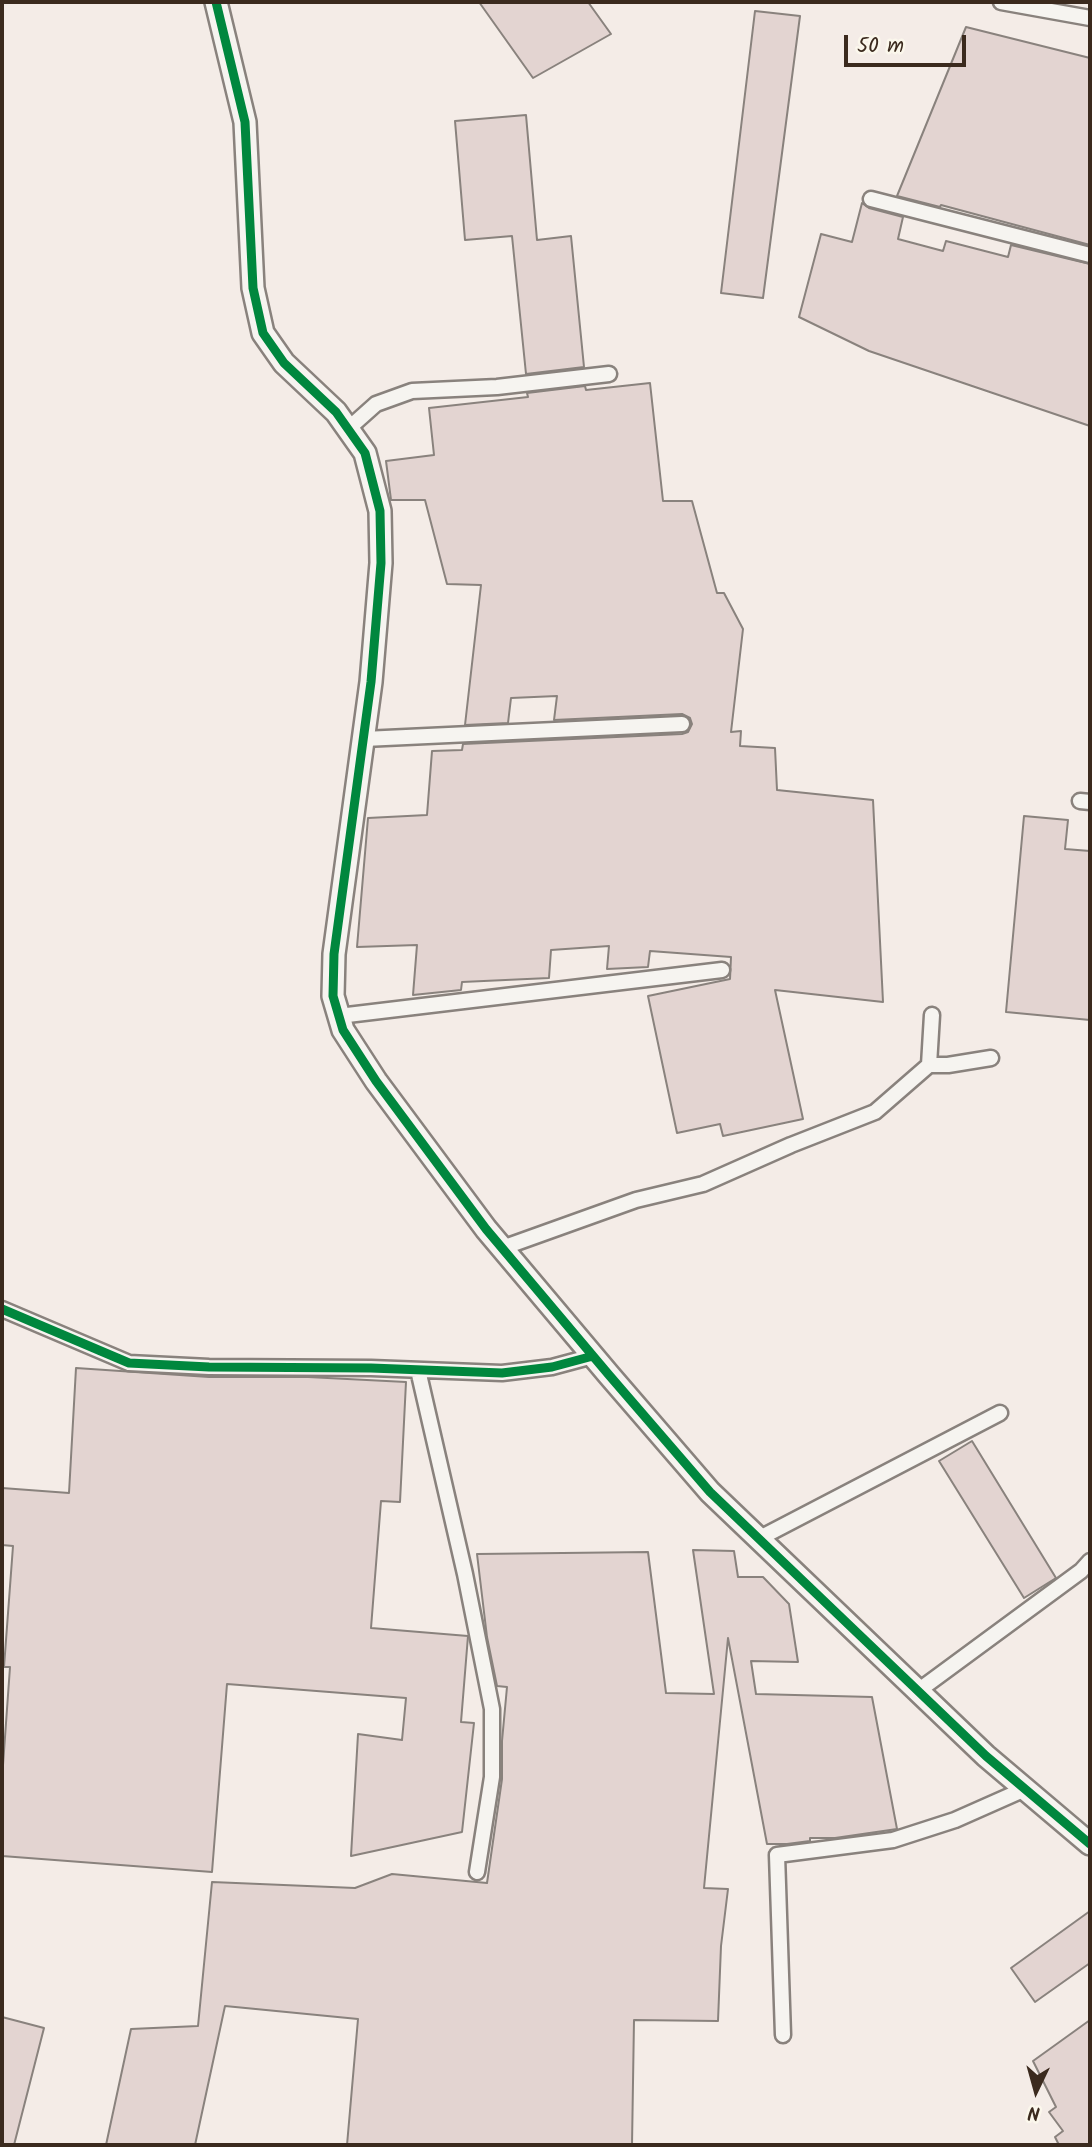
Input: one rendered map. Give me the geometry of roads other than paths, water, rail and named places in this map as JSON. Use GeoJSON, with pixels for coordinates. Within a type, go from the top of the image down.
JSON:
{"type":"FeatureCollection","features":[{"type":"Feature","properties":{"kind":"street"},"geometry":{"type":"LineString","coordinates":[[216,2],[245,122],[253,288],[263,332],[285,363],[336,412],[365,453],[380,511],[381,563],[371,682],[334,954],[333,996],[343,1030],[376,1081],[502,1248],[710,1492],[986,1756],[1090,1844]]}},
{"type":"Feature","properties":{"kind":"street"},"geometry":{"type":"LineString","coordinates":[[1001,2],[1090,18]]}},
{"type":"Feature","properties":{"kind":"street"},"geometry":{"type":"LineString","coordinates":[[871,199],[1090,255]]}},
{"type":"Feature","properties":{"kind":"street"},"geometry":{"type":"LineString","coordinates":[[348,429],[376,404],[412,390],[497,387],[609,374]]}},
{"type":"Feature","properties":{"kind":"street"},"geometry":{"type":"LineString","coordinates":[[363,739],[682,724]]}},
{"type":"Feature","properties":{"kind":"street"},"geometry":{"type":"LineString","coordinates":[[339,1016],[722,970]]}},
{"type":"Feature","properties":{"kind":"street"},"geometry":{"type":"LineString","coordinates":[[929,1065],[932,1016]]}},
{"type":"Feature","properties":{"kind":"street"},"geometry":{"type":"LineString","coordinates":[[502,1248],[636,1200],[703,1184],[875,1112],[929,1065],[948,1065],[991,1058]]}},
{"type":"Feature","properties":{"kind":"street"},"geometry":{"type":"LineString","coordinates":[[2,1309],[130,1363],[502,1373],[552,1367],[593,1356]]}},
{"type":"Feature","properties":{"kind":"street"},"geometry":{"type":"LineString","coordinates":[[418,1370],[466,1574],[492,1709],[492,1777],[477,1872]]}},
{"type":"Feature","properties":{"kind":"street"},"geometry":{"type":"LineString","coordinates":[[758,1539],[1000,1413]]}},
{"type":"Feature","properties":{"kind":"street"},"geometry":{"type":"LineString","coordinates":[[918,1691],[1081,1571],[1090,1561]]}},
{"type":"Feature","properties":{"kind":"street"},"geometry":{"type":"LineString","coordinates":[[783,2035],[777,1855],[893,1840],[954,1821],[1025,1789]]}}]}
